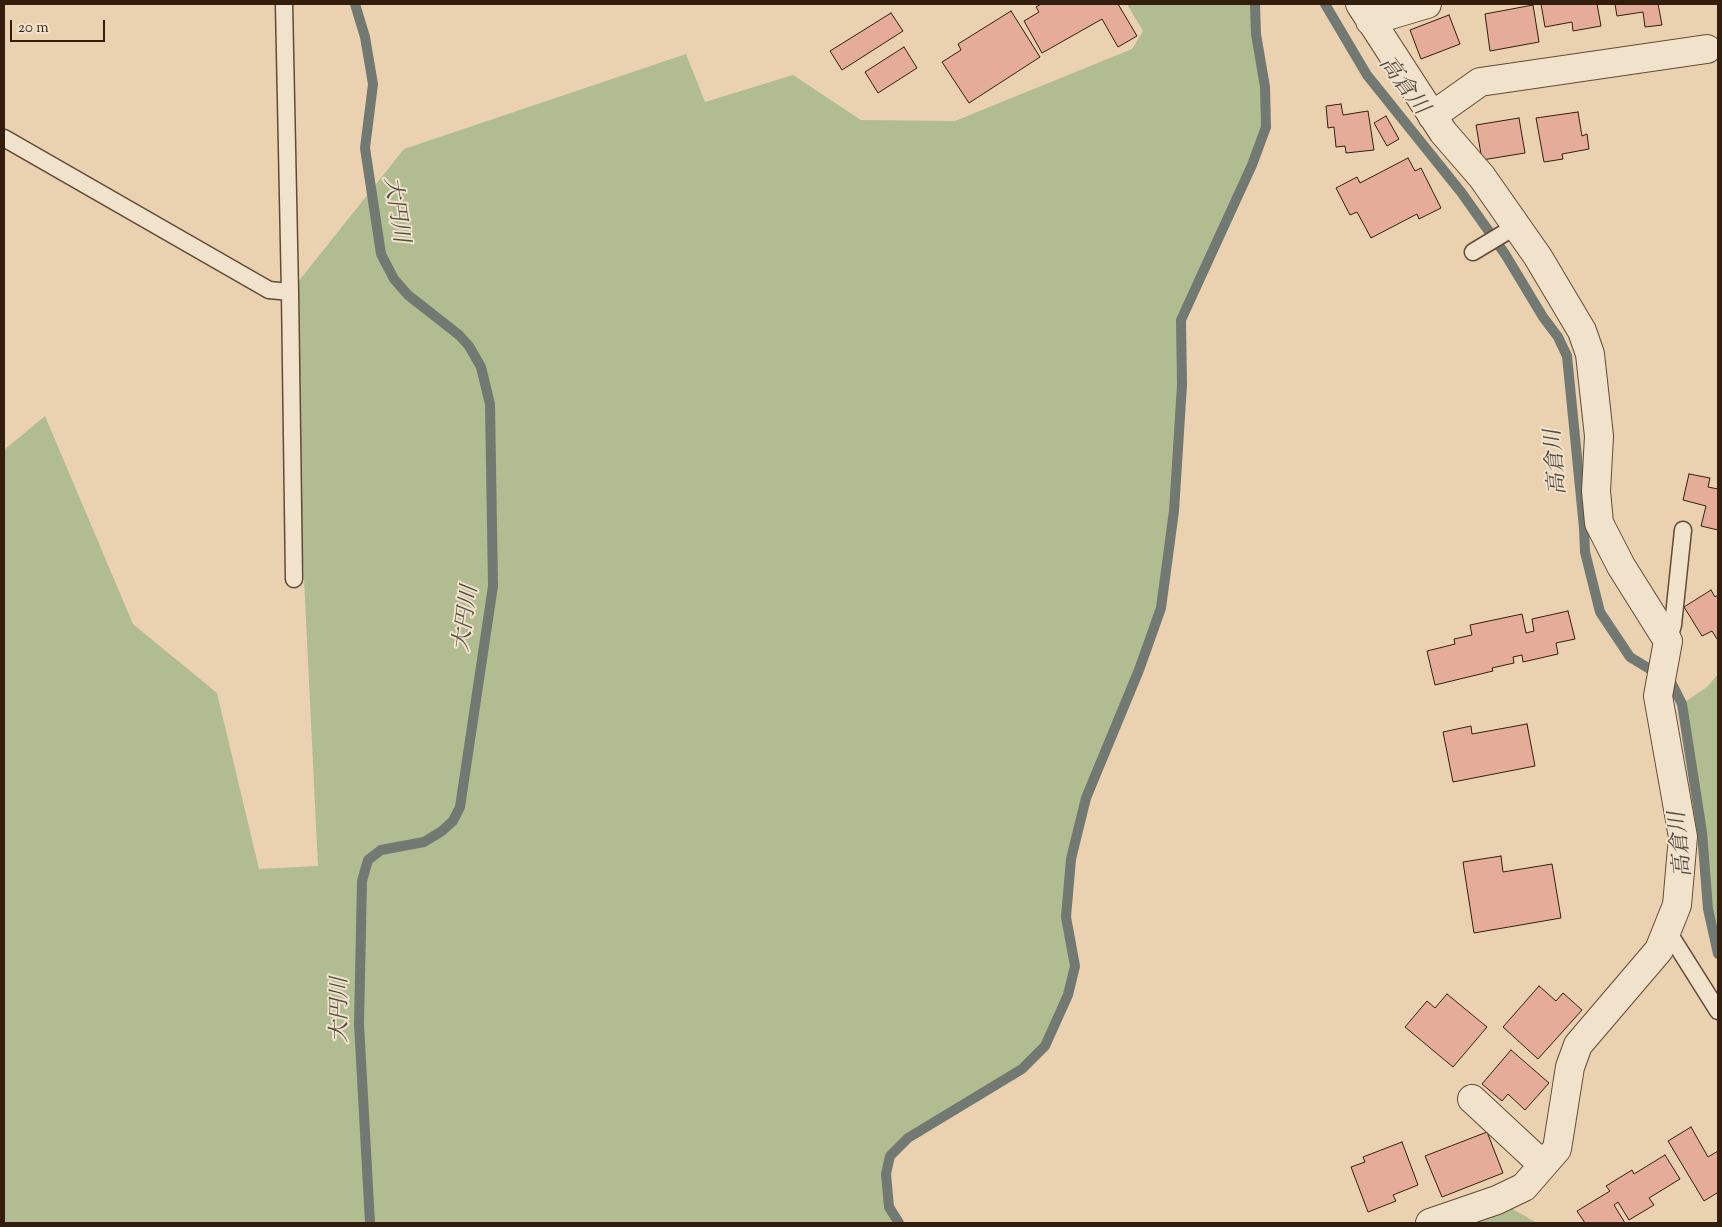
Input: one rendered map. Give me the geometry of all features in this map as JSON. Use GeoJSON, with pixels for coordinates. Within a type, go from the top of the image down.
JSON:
{"type":"FeatureCollection","features":[{"type":"Feature","properties":{"kind":"street"},"geometry":{"type":"LineString","coordinates":[[1427,4],[1365,12],[1443,132],[1482,177],[1510,230],[1538,257],[1582,331],[1590,354],[1599,436],[1596,491],[1599,523],[1667,648],[1658,696],[1683,837],[1677,905],[1659,950],[1578,1045],[1570,1068],[1557,1149],[1524,1188],[1497,1200],[1430,1223]]}},
{"type":"Feature","properties":{"kind":"street"},"geometry":{"type":"LineString","coordinates":[[1432,116],[1480,82],[1707,49]]}},
{"type":"Feature","properties":{"kind":"street"},"geometry":{"type":"LineString","coordinates":[[1472,1099],[1543,1165]]}},
{"type":"Feature","properties":{"kind":"lane"},"geometry":{"type":"LineString","coordinates":[[284,4],[294,579]]}},
{"type":"Feature","properties":{"kind":"lane"},"geometry":{"type":"LineString","coordinates":[[4,138],[268,290],[290,292]]}},
{"type":"Feature","properties":{"kind":"lane"},"geometry":{"type":"LineString","coordinates":[[1479,248],[1510,230]]}},
{"type":"Feature","properties":{"kind":"lane"},"geometry":{"type":"LineString","coordinates":[[1667,648],[1673,624],[1683,530]]}},
{"type":"Feature","properties":{"kind":"lane"},"geometry":{"type":"LineString","coordinates":[[1667,930],[1718,1010]]}},
{"type":"Feature","properties":{"kind":"green space"},"geometry":{"type":"Polygon","coordinates":[[[1127,4],[1255,4],[1256,34],[1265,87],[1266,127],[1252,165],[1181,320],[1182,385],[1174,511],[1161,608],[1139,670],[1086,798],[1071,859],[1066,917],[1075,966],[1068,995],[1045,1046],[1022,1069],[908,1138],[890,1156],[886,1174],[889,1207],[899,1223],[4,1223],[4,450],[45,416],[133,624],[217,693],[259,869],[318,866],[290,292],[404,149],[686,54],[705,102],[793,75],[861,120],[955,121],[1132,49],[1143,31],[1127,4]]]}},
{"type":"Feature","properties":{"kind":"green space"},"geometry":{"type":"Polygon","coordinates":[[[1718,674],[1718,954],[1708,909],[1702,832],[1682,704],[1707,687],[1718,674]]]}},
{"type":"Feature","properties":{"kind":"green space"},"geometry":{"type":"Polygon","coordinates":[[[1497,1200],[1537,1223],[1430,1223],[1497,1200]]]}},
{"type":"Feature","properties":{"kind":"building"},"geometry":{"type":"Polygon","coordinates":[[[1041,4],[1118,4],[1137,36],[1118,47],[1102,19],[1042,53],[1024,21],[1039,12],[1036,7],[1041,4]]]}},
{"type":"Feature","properties":{"kind":"building"},"geometry":{"type":"Polygon","coordinates":[[[1541,4],[1597,4],[1601,26],[1573,31],[1572,22],[1545,27],[1541,4]]]}},
{"type":"Feature","properties":{"kind":"building"},"geometry":{"type":"Polygon","coordinates":[[[1615,4],[1658,4],[1662,25],[1645,27],[1643,12],[1617,16],[1615,4]]]}},
{"type":"Feature","properties":{"kind":"building"},"geometry":{"type":"Polygon","coordinates":[[[1533,5],[1539,42],[1490,51],[1485,14],[1533,5]]]}},
{"type":"Feature","properties":{"kind":"building"},"geometry":{"type":"Polygon","coordinates":[[[1011,11],[1040,57],[969,103],[942,62],[961,50],[958,44],[1011,11]]]}},
{"type":"Feature","properties":{"kind":"building"},"geometry":{"type":"Polygon","coordinates":[[[891,13],[903,31],[842,70],[830,51],[891,13]]]}},
{"type":"Feature","properties":{"kind":"building"},"geometry":{"type":"Polygon","coordinates":[[[1449,15],[1460,44],[1421,59],[1410,30],[1449,15]]]}},
{"type":"Feature","properties":{"kind":"building"},"geometry":{"type":"Polygon","coordinates":[[[904,47],[917,68],[878,93],[865,72],[904,47]]]}},
{"type":"Feature","properties":{"kind":"building"},"geometry":{"type":"Polygon","coordinates":[[[1341,104],[1343,115],[1368,111],[1374,150],[1346,153],[1345,146],[1336,147],[1334,127],[1328,128],[1326,106],[1341,104]]]}},
{"type":"Feature","properties":{"kind":"building"},"geometry":{"type":"Polygon","coordinates":[[[1578,112],[1582,136],[1587,134],[1589,149],[1562,154],[1563,159],[1544,162],[1536,118],[1578,112]]]}},
{"type":"Feature","properties":{"kind":"building"},"geometry":{"type":"Polygon","coordinates":[[[1386,116],[1399,139],[1387,146],[1374,123],[1386,116]]]}},
{"type":"Feature","properties":{"kind":"building"},"geometry":{"type":"Polygon","coordinates":[[[1519,118],[1525,153],[1482,160],[1476,125],[1519,118]]]}},
{"type":"Feature","properties":{"kind":"building"},"geometry":{"type":"Polygon","coordinates":[[[1408,158],[1415,171],[1421,168],[1441,208],[1419,219],[1417,214],[1371,238],[1357,212],[1350,215],[1336,188],[1357,177],[1360,183],[1408,158]]]}},
{"type":"Feature","properties":{"kind":"building"},"geometry":{"type":"Polygon","coordinates":[[[1689,474],[1710,478],[1708,487],[1718,489],[1718,530],[1701,526],[1706,506],[1683,500],[1689,474]]]}},
{"type":"Feature","properties":{"kind":"building"},"geometry":{"type":"Polygon","coordinates":[[[1711,590],[1715,597],[1718,595],[1717,639],[1712,631],[1702,636],[1684,607],[1711,590]]]}},
{"type":"Feature","properties":{"kind":"building"},"geometry":{"type":"Polygon","coordinates":[[[1568,611],[1575,639],[1556,643],[1558,654],[1523,662],[1522,655],[1513,657],[1514,663],[1492,668],[1493,671],[1435,685],[1427,651],[1455,644],[1454,639],[1472,635],[1470,625],[1522,614],[1526,633],[1534,631],[1532,619],[1568,611]]]}},
{"type":"Feature","properties":{"kind":"building"},"geometry":{"type":"Polygon","coordinates":[[[1527,724],[1535,766],[1453,782],[1443,732],[1471,726],[1472,734],[1527,724]]]}},
{"type":"Feature","properties":{"kind":"building"},"geometry":{"type":"Polygon","coordinates":[[[1501,856],[1503,872],[1552,864],[1561,918],[1474,933],[1463,862],[1501,856]]]}},
{"type":"Feature","properties":{"kind":"building"},"geometry":{"type":"Polygon","coordinates":[[[1539,986],[1556,1001],[1563,993],[1582,1010],[1538,1059],[1503,1027],[1539,986]]]}},
{"type":"Feature","properties":{"kind":"building"},"geometry":{"type":"Polygon","coordinates":[[[1447,994],[1487,1027],[1453,1067],[1405,1027],[1427,1001],[1435,1008],[1447,994]]]}},
{"type":"Feature","properties":{"kind":"building"},"geometry":{"type":"Polygon","coordinates":[[[1511,1050],[1549,1083],[1525,1110],[1508,1094],[1502,1101],[1482,1084],[1511,1050]]]}},
{"type":"Feature","properties":{"kind":"building"},"geometry":{"type":"Polygon","coordinates":[[[1691,1127],[1708,1157],[1718,1151],[1718,1195],[1717,1193],[1704,1201],[1668,1141],[1691,1127]]]}},
{"type":"Feature","properties":{"kind":"building"},"geometry":{"type":"Polygon","coordinates":[[[1487,1132],[1503,1173],[1442,1197],[1425,1156],[1487,1132]]]}},
{"type":"Feature","properties":{"kind":"building"},"geometry":{"type":"Polygon","coordinates":[[[1402,1142],[1418,1185],[1393,1195],[1396,1201],[1368,1212],[1351,1167],[1365,1162],[1363,1157],[1402,1142]]]}},
{"type":"Feature","properties":{"kind":"building"},"geometry":{"type":"Polygon","coordinates":[[[1665,1155],[1680,1179],[1649,1198],[1654,1205],[1629,1220],[1618,1202],[1614,1205],[1625,1223],[1585,1223],[1577,1211],[1610,1191],[1606,1186],[1632,1170],[1634,1174],[1665,1155]]]}},
{"type":"Feature","properties":{"kind":"waterway","name":"大円川"},"geometry":{"type":"LineString","coordinates":[[355,4],[365,37],[373,84],[365,148],[381,254],[394,279],[408,295],[459,335],[469,346],[481,367],[490,404],[493,586],[460,807],[453,821],[442,831],[424,842],[381,850],[368,860],[362,881],[359,1024],[370,1223]]}},
{"type":"Feature","properties":{"kind":"waterway"},"geometry":{"type":"LineString","coordinates":[[899,1223],[889,1207],[886,1174],[890,1156],[908,1138],[1022,1069],[1045,1046],[1068,995],[1075,966],[1066,917],[1071,859],[1086,798],[1139,670],[1161,608],[1174,511],[1182,385],[1181,320],[1252,165],[1266,127],[1265,87],[1256,34],[1255,4]]}},
{"type":"Feature","properties":{"kind":"waterway","name":"高倉川"},"geometry":{"type":"LineString","coordinates":[[1325,4],[1367,75],[1461,192],[1505,254],[1543,317],[1558,337],[1567,356],[1585,552],[1600,612],[1630,657],[1671,682],[1682,704],[1702,832],[1708,909],[1718,954]]}}]}
